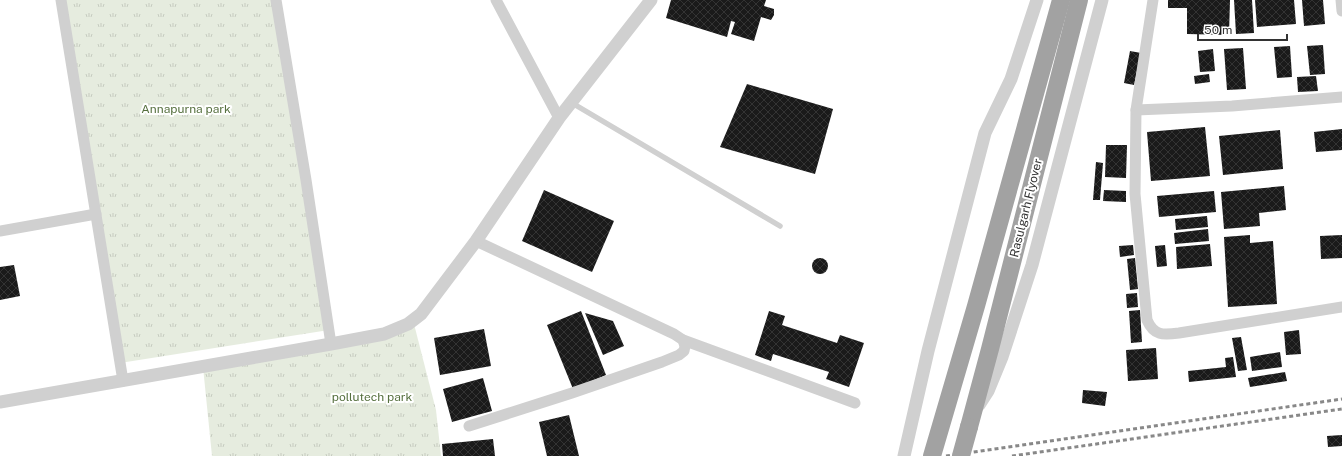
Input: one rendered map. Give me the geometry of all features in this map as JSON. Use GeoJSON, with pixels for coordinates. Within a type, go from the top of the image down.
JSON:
{"type":"FeatureCollection","features":[{"type":"Feature","properties":{"kind":"highway","name":"Rasulgarh Flyover"},"geometry":{"type":"LineString","coordinates":[[932,456],[976,306],[1061,0]]}},
{"type":"Feature","properties":{"kind":"highway","name":"Rasulgarh Flyover"},"geometry":{"type":"LineString","coordinates":[[961,456],[990,349],[1079,0]]}},
{"type":"Feature","properties":{"kind":"street"},"geometry":{"type":"LineString","coordinates":[[61,0],[122,381]]}},
{"type":"Feature","properties":{"kind":"street"},"geometry":{"type":"LineString","coordinates":[[276,0],[306,180],[331,344]]}},
{"type":"Feature","properties":{"kind":"street"},"geometry":{"type":"LineString","coordinates":[[496,0],[559,118]]}},
{"type":"Feature","properties":{"kind":"street"},"geometry":{"type":"LineString","coordinates":[[0,402],[384,334],[408,324],[421,314],[476,241],[559,118],[651,0]]}},
{"type":"Feature","properties":{"kind":"street"},"geometry":{"type":"LineString","coordinates":[[904,456],[928,351],[985,133],[1011,79],[1037,0]]}},
{"type":"Feature","properties":{"kind":"street"},"geometry":{"type":"LineString","coordinates":[[970,422],[988,390],[999,364],[1032,265],[1102,0]]}},
{"type":"Feature","properties":{"kind":"street"},"geometry":{"type":"LineString","coordinates":[[1153,0],[1136,110],[1135,194],[1147,320],[1150,327],[1159,333],[1166,335],[1342,307]]}},
{"type":"Feature","properties":{"kind":"street"},"geometry":{"type":"LineString","coordinates":[[1341,0],[1342,11]]}},
{"type":"Feature","properties":{"kind":"street"},"geometry":{"type":"LineString","coordinates":[[1136,110],[1232,106],[1342,97]]}},
{"type":"Feature","properties":{"kind":"street"},"geometry":{"type":"LineString","coordinates":[[0,231],[96,214]]}},
{"type":"Feature","properties":{"kind":"street"},"geometry":{"type":"LineString","coordinates":[[476,241],[674,334],[683,340],[855,403]]}},
{"type":"Feature","properties":{"kind":"street"},"geometry":{"type":"LineString","coordinates":[[469,426],[572,393],[673,357],[684,351],[685,346],[683,340]]}},
{"type":"Feature","properties":{"kind":"lane"},"geometry":{"type":"LineString","coordinates":[[571,102],[780,226]]}},
{"type":"Feature","properties":{"kind":"green space","name":"Annapurna park"},"geometry":{"type":"Polygon","coordinates":[[[61,0],[275,0],[329,330],[120,363],[61,0]]]}},
{"type":"Feature","properties":{"kind":"green space","name":"pollutech park"},"geometry":{"type":"Polygon","coordinates":[[[414,324],[436,410],[441,456],[212,456],[203,367],[414,324]]]}},
{"type":"Feature","properties":{"kind":"building"},"geometry":{"type":"Polygon","coordinates":[[[671,0],[766,0],[764,6],[774,9],[774,15],[771,20],[761,17],[754,41],[731,34],[735,22],[731,21],[727,37],[666,18],[671,0]]]}},
{"type":"Feature","properties":{"kind":"building"},"geometry":{"type":"Polygon","coordinates":[[[1168,0],[1230,0],[1229,35],[1187,34],[1187,8],[1168,8],[1168,0]]]}},
{"type":"Feature","properties":{"kind":"building"},"geometry":{"type":"Polygon","coordinates":[[[1234,0],[1252,0],[1254,33],[1236,34],[1234,0]]]}},
{"type":"Feature","properties":{"kind":"building"},"geometry":{"type":"Polygon","coordinates":[[[1255,0],[1294,0],[1296,24],[1257,27],[1255,0]]]}},
{"type":"Feature","properties":{"kind":"building"},"geometry":{"type":"Polygon","coordinates":[[[1302,0],[1323,0],[1325,24],[1304,26],[1302,0]]]}},
{"type":"Feature","properties":{"kind":"building"},"geometry":{"type":"Polygon","coordinates":[[[1323,45],[1325,74],[1310,75],[1307,46],[1323,45]]]}},
{"type":"Feature","properties":{"kind":"building"},"geometry":{"type":"Polygon","coordinates":[[[1290,46],[1292,77],[1277,78],[1274,47],[1290,46]]]}},
{"type":"Feature","properties":{"kind":"building"},"geometry":{"type":"Polygon","coordinates":[[[1243,48],[1246,89],[1227,90],[1224,49],[1243,48]]]}},
{"type":"Feature","properties":{"kind":"building"},"geometry":{"type":"Polygon","coordinates":[[[1213,49],[1215,71],[1200,72],[1198,51],[1213,49]]]}},
{"type":"Feature","properties":{"kind":"building"},"geometry":{"type":"Polygon","coordinates":[[[1130,51],[1141,53],[1134,85],[1124,83],[1130,51]]]}},
{"type":"Feature","properties":{"kind":"building"},"geometry":{"type":"Polygon","coordinates":[[[1209,74],[1210,82],[1195,84],[1194,76],[1209,74]]]}},
{"type":"Feature","properties":{"kind":"building"},"geometry":{"type":"Polygon","coordinates":[[[1316,76],[1318,91],[1298,92],[1297,77],[1316,76]]]}},
{"type":"Feature","properties":{"kind":"building"},"geometry":{"type":"Polygon","coordinates":[[[747,84],[833,109],[815,174],[720,147],[747,84]]]}},
{"type":"Feature","properties":{"kind":"building"},"geometry":{"type":"Polygon","coordinates":[[[1205,127],[1210,176],[1151,181],[1147,132],[1205,127]]]}},
{"type":"Feature","properties":{"kind":"building"},"geometry":{"type":"Polygon","coordinates":[[[1342,129],[1342,150],[1316,152],[1314,132],[1342,129]]]}},
{"type":"Feature","properties":{"kind":"building"},"geometry":{"type":"Polygon","coordinates":[[[1280,130],[1283,169],[1223,175],[1219,136],[1280,130]]]}},
{"type":"Feature","properties":{"kind":"building"},"geometry":{"type":"Polygon","coordinates":[[[1106,145],[1127,145],[1126,178],[1105,177],[1106,145]]]}},
{"type":"Feature","properties":{"kind":"building"},"geometry":{"type":"Polygon","coordinates":[[[1096,162],[1103,163],[1100,200],[1093,200],[1096,162]]]}},
{"type":"Feature","properties":{"kind":"building"},"geometry":{"type":"Polygon","coordinates":[[[1284,186],[1286,210],[1259,213],[1260,226],[1224,229],[1221,192],[1284,186]]]}},
{"type":"Feature","properties":{"kind":"building"},"geometry":{"type":"Polygon","coordinates":[[[544,190],[614,221],[592,272],[522,241],[544,190]]]}},
{"type":"Feature","properties":{"kind":"building"},"geometry":{"type":"Polygon","coordinates":[[[1104,190],[1126,191],[1126,202],[1103,201],[1104,190]]]}},
{"type":"Feature","properties":{"kind":"building"},"geometry":{"type":"Polygon","coordinates":[[[1214,191],[1216,212],[1159,217],[1157,196],[1214,191]]]}},
{"type":"Feature","properties":{"kind":"building"},"geometry":{"type":"Polygon","coordinates":[[[1207,216],[1208,227],[1176,230],[1175,219],[1207,216]]]}},
{"type":"Feature","properties":{"kind":"building"},"geometry":{"type":"Polygon","coordinates":[[[1208,229],[1209,241],[1175,244],[1174,233],[1208,229]]]}},
{"type":"Feature","properties":{"kind":"building"},"geometry":{"type":"Polygon","coordinates":[[[1250,235],[1250,243],[1273,241],[1277,304],[1228,307],[1224,237],[1250,235]]]}},
{"type":"Feature","properties":{"kind":"building"},"geometry":{"type":"Polygon","coordinates":[[[1342,235],[1342,258],[1321,259],[1320,236],[1342,235]]]}},
{"type":"Feature","properties":{"kind":"building"},"geometry":{"type":"Polygon","coordinates":[[[1210,244],[1212,266],[1177,269],[1176,247],[1210,244]]]}},
{"type":"Feature","properties":{"kind":"building"},"geometry":{"type":"Polygon","coordinates":[[[1133,245],[1134,255],[1120,257],[1119,246],[1133,245]]]}},
{"type":"Feature","properties":{"kind":"building"},"geometry":{"type":"Polygon","coordinates":[[[1165,245],[1167,266],[1157,267],[1155,246],[1165,245]]]}},
{"type":"Feature","properties":{"kind":"building"},"geometry":{"type":"Polygon","coordinates":[[[817,258],[823,258],[828,263],[826,272],[823,274],[817,274],[812,269],[812,263],[817,258]]]}},
{"type":"Feature","properties":{"kind":"building"},"geometry":{"type":"Polygon","coordinates":[[[1135,258],[1138,289],[1130,290],[1127,259],[1135,258]]]}},
{"type":"Feature","properties":{"kind":"building"},"geometry":{"type":"Polygon","coordinates":[[[14,265],[20,296],[0,300],[0,267],[14,265]]]}},
{"type":"Feature","properties":{"kind":"building"},"geometry":{"type":"Polygon","coordinates":[[[1137,293],[1138,307],[1127,308],[1126,294],[1137,293]]]}},
{"type":"Feature","properties":{"kind":"building"},"geometry":{"type":"Polygon","coordinates":[[[1140,310],[1142,342],[1131,343],[1129,311],[1140,310]]]}},
{"type":"Feature","properties":{"kind":"building"},"geometry":{"type":"Polygon","coordinates":[[[581,311],[606,375],[573,389],[547,325],[581,311]]]}},
{"type":"Feature","properties":{"kind":"building"},"geometry":{"type":"Polygon","coordinates":[[[769,311],[785,316],[782,325],[837,343],[840,335],[864,343],[849,387],[826,379],[829,372],[773,354],[771,361],[755,355],[769,311]]]}},
{"type":"Feature","properties":{"kind":"building"},"geometry":{"type":"Polygon","coordinates":[[[585,313],[613,321],[624,346],[603,355],[585,313]]]}},
{"type":"Feature","properties":{"kind":"building"},"geometry":{"type":"Polygon","coordinates":[[[484,329],[491,366],[440,375],[434,338],[484,329]]]}},
{"type":"Feature","properties":{"kind":"building"},"geometry":{"type":"Polygon","coordinates":[[[1299,330],[1301,354],[1286,355],[1284,332],[1299,330]]]}},
{"type":"Feature","properties":{"kind":"building"},"geometry":{"type":"Polygon","coordinates":[[[1241,337],[1247,370],[1238,371],[1232,338],[1241,337]]]}},
{"type":"Feature","properties":{"kind":"building"},"geometry":{"type":"Polygon","coordinates":[[[1156,348],[1158,379],[1128,381],[1126,350],[1156,348]]]}},
{"type":"Feature","properties":{"kind":"building"},"geometry":{"type":"Polygon","coordinates":[[[1280,352],[1282,367],[1252,371],[1250,357],[1280,352]]]}},
{"type":"Feature","properties":{"kind":"building"},"geometry":{"type":"Polygon","coordinates":[[[1233,357],[1236,377],[1189,382],[1188,371],[1226,367],[1225,358],[1233,357]]]}},
{"type":"Feature","properties":{"kind":"building"},"geometry":{"type":"Polygon","coordinates":[[[1285,372],[1287,381],[1250,387],[1248,378],[1285,372]]]}},
{"type":"Feature","properties":{"kind":"building"},"geometry":{"type":"Polygon","coordinates":[[[483,378],[492,411],[452,422],[443,389],[483,378]]]}},
{"type":"Feature","properties":{"kind":"building"},"geometry":{"type":"Polygon","coordinates":[[[1083,390],[1107,392],[1105,406],[1082,403],[1083,390]]]}},
{"type":"Feature","properties":{"kind":"building"},"geometry":{"type":"Polygon","coordinates":[[[569,415],[579,456],[547,456],[539,422],[569,415]]]}},
{"type":"Feature","properties":{"kind":"building"},"geometry":{"type":"Polygon","coordinates":[[[1342,435],[1342,446],[1328,447],[1327,436],[1342,435]]]}},
{"type":"Feature","properties":{"kind":"building"},"geometry":{"type":"Polygon","coordinates":[[[493,439],[495,456],[443,456],[442,444],[493,439]]]}},
{"type":"Feature","properties":{"kind":"railway"},"geometry":{"type":"LineString","coordinates":[[946,456],[1342,399]]}},
{"type":"Feature","properties":{"kind":"railway"},"geometry":{"type":"LineString","coordinates":[[1012,456],[1342,409]]}}]}
